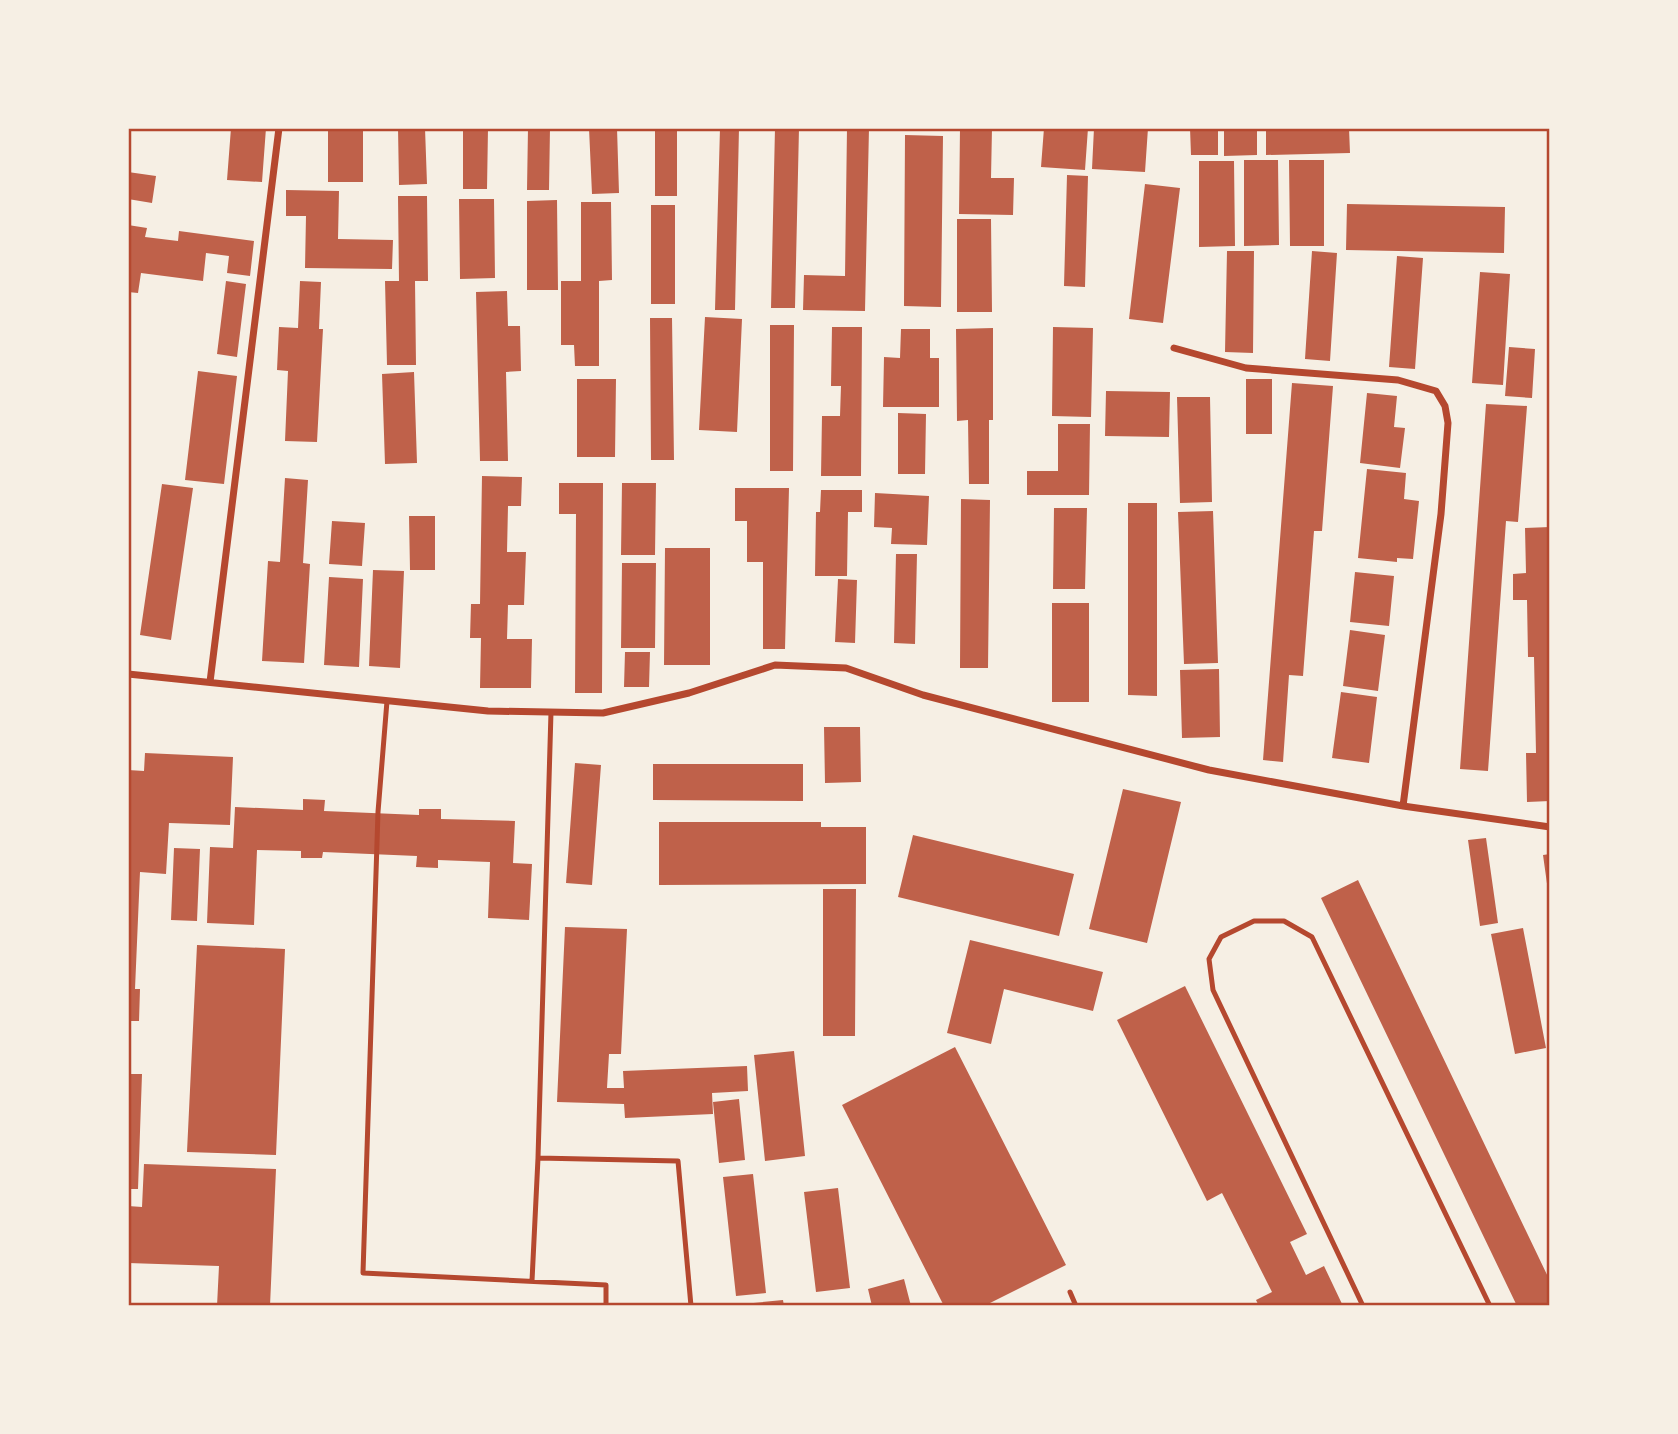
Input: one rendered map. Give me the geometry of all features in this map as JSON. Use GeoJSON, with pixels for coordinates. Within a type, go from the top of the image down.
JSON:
{"type":"FeatureCollection","features":[{"type":"Feature","properties":{"kind":"street"},"geometry":{"type":"LineString","coordinates":[[210,682],[279,128]]}},
{"type":"Feature","properties":{"kind":"street"},"geometry":{"type":"LineString","coordinates":[[1174,348],[1246,368],[1398,380],[1436,391],[1445,406],[1448,423],[1441,514],[1403,806]]}},
{"type":"Feature","properties":{"kind":"street"},"geometry":{"type":"LineString","coordinates":[[128,674],[488,711],[603,713],[689,693],[775,665],[846,668],[923,695],[1209,770],[1403,806],[1550,827]]}},
{"type":"Feature","properties":{"kind":"lane"},"geometry":{"type":"LineString","coordinates":[[387,701],[378,825],[363,1273],[606,1285],[606,1306]]}},
{"type":"Feature","properties":{"kind":"lane"},"geometry":{"type":"LineString","coordinates":[[532,1281],[551,712]]}},
{"type":"Feature","properties":{"kind":"lane"},"geometry":{"type":"LineString","coordinates":[[1363,1306],[1213,990],[1209,958],[1221,937],[1254,921],[1284,921],[1312,937],[1490,1306]]}},
{"type":"Feature","properties":{"kind":"lane"},"geometry":{"type":"LineString","coordinates":[[538,1158],[678,1161],[691,1306]]}},
{"type":"Feature","properties":{"kind":"lane"},"geometry":{"type":"LineString","coordinates":[[1070,1292],[1076,1306]]}},
{"type":"Feature","properties":{"kind":"building"},"geometry":{"type":"Polygon","coordinates":[[[231,128],[266,128],[262,182],[227,180],[231,128]]]}},
{"type":"Feature","properties":{"kind":"building"},"geometry":{"type":"Polygon","coordinates":[[[328,128],[363,128],[363,182],[328,182],[328,128]]]}},
{"type":"Feature","properties":{"kind":"building"},"geometry":{"type":"Polygon","coordinates":[[[398,128],[425,128],[427,184],[399,185],[398,128]]]}},
{"type":"Feature","properties":{"kind":"building"},"geometry":{"type":"Polygon","coordinates":[[[463,128],[488,128],[487,189],[463,189],[463,128]]]}},
{"type":"Feature","properties":{"kind":"building"},"geometry":{"type":"Polygon","coordinates":[[[528,128],[550,128],[549,190],[527,190],[528,128]]]}},
{"type":"Feature","properties":{"kind":"building"},"geometry":{"type":"Polygon","coordinates":[[[589,128],[617,128],[619,193],[592,194],[589,128]]]}},
{"type":"Feature","properties":{"kind":"building"},"geometry":{"type":"Polygon","coordinates":[[[655,128],[677,128],[677,196],[655,196],[655,128]]]}},
{"type":"Feature","properties":{"kind":"building"},"geometry":{"type":"Polygon","coordinates":[[[720,128],[739,128],[735,310],[715,310],[720,128]]]}},
{"type":"Feature","properties":{"kind":"building"},"geometry":{"type":"Polygon","coordinates":[[[775,128],[799,128],[795,308],[771,308],[775,128]]]}},
{"type":"Feature","properties":{"kind":"building"},"geometry":{"type":"Polygon","coordinates":[[[847,128],[869,128],[865,311],[803,310],[804,275],[845,276],[847,128]]]}},
{"type":"Feature","properties":{"kind":"building"},"geometry":{"type":"Polygon","coordinates":[[[960,128],[992,128],[991,178],[1014,178],[1013,215],[959,214],[960,128]]]}},
{"type":"Feature","properties":{"kind":"building"},"geometry":{"type":"Polygon","coordinates":[[[1044,128],[1088,128],[1085,170],[1041,167],[1044,128]]]}},
{"type":"Feature","properties":{"kind":"building"},"geometry":{"type":"Polygon","coordinates":[[[1094,128],[1148,128],[1145,172],[1092,169],[1094,128]]]}},
{"type":"Feature","properties":{"kind":"building"},"geometry":{"type":"Polygon","coordinates":[[[1190,128],[1218,128],[1218,155],[1191,155],[1190,128]]]}},
{"type":"Feature","properties":{"kind":"building"},"geometry":{"type":"Polygon","coordinates":[[[1224,128],[1257,128],[1257,155],[1224,156],[1224,128]]]}},
{"type":"Feature","properties":{"kind":"building"},"geometry":{"type":"Polygon","coordinates":[[[1266,128],[1349,128],[1350,153],[1266,155],[1266,128]]]}},
{"type":"Feature","properties":{"kind":"building"},"geometry":{"type":"Polygon","coordinates":[[[905,135],[943,136],[941,307],[904,306],[905,135]]]}},
{"type":"Feature","properties":{"kind":"building"},"geometry":{"type":"Polygon","coordinates":[[[1244,160],[1278,160],[1279,245],[1244,246],[1244,160]]]}},
{"type":"Feature","properties":{"kind":"building"},"geometry":{"type":"Polygon","coordinates":[[[1289,160],[1324,160],[1324,246],[1290,246],[1289,160]]]}},
{"type":"Feature","properties":{"kind":"building"},"geometry":{"type":"Polygon","coordinates":[[[1199,161],[1234,161],[1235,246],[1199,247],[1199,161]]]}},
{"type":"Feature","properties":{"kind":"building"},"geometry":{"type":"Polygon","coordinates":[[[128,172],[156,176],[152,203],[128,199],[128,172]]]}},
{"type":"Feature","properties":{"kind":"building"},"geometry":{"type":"Polygon","coordinates":[[[1067,175],[1088,176],[1085,287],[1064,286],[1067,175]]]}},
{"type":"Feature","properties":{"kind":"building"},"geometry":{"type":"Polygon","coordinates":[[[1145,184],[1180,188],[1163,323],[1129,319],[1145,184]]]}},
{"type":"Feature","properties":{"kind":"building"},"geometry":{"type":"Polygon","coordinates":[[[286,190],[339,191],[338,239],[393,240],[392,269],[305,268],[306,216],[286,216],[286,190]]]}},
{"type":"Feature","properties":{"kind":"building"},"geometry":{"type":"Polygon","coordinates":[[[398,196],[427,196],[428,281],[415,281],[416,365],[387,365],[385,281],[399,281],[398,196]]]}},
{"type":"Feature","properties":{"kind":"building"},"geometry":{"type":"Polygon","coordinates":[[[459,199],[494,199],[495,278],[460,279],[459,199]]]}},
{"type":"Feature","properties":{"kind":"building"},"geometry":{"type":"Polygon","coordinates":[[[557,200],[558,290],[527,290],[527,201],[557,200]]]}},
{"type":"Feature","properties":{"kind":"building"},"geometry":{"type":"Polygon","coordinates":[[[581,202],[611,202],[612,280],[599,281],[599,366],[575,366],[574,345],[561,345],[561,281],[581,281],[581,202]]]}},
{"type":"Feature","properties":{"kind":"building"},"geometry":{"type":"Polygon","coordinates":[[[1347,204],[1505,207],[1504,253],[1346,250],[1347,204]]]}},
{"type":"Feature","properties":{"kind":"building"},"geometry":{"type":"Polygon","coordinates":[[[651,205],[675,205],[675,304],[651,304],[651,205]]]}},
{"type":"Feature","properties":{"kind":"building"},"geometry":{"type":"Polygon","coordinates":[[[957,219],[991,219],[992,312],[957,312],[957,219]]]}},
{"type":"Feature","properties":{"kind":"building"},"geometry":{"type":"Polygon","coordinates":[[[128,225],[147,228],[145,237],[178,241],[179,231],[254,241],[250,276],[227,273],[229,256],[206,253],[203,281],[141,273],[138,293],[128,292],[128,225]]]}},
{"type":"Feature","properties":{"kind":"building"},"geometry":{"type":"Polygon","coordinates":[[[1227,251],[1254,251],[1253,353],[1225,352],[1227,251]]]}},
{"type":"Feature","properties":{"kind":"building"},"geometry":{"type":"Polygon","coordinates":[[[1312,251],[1337,253],[1330,361],[1305,359],[1312,251]]]}},
{"type":"Feature","properties":{"kind":"building"},"geometry":{"type":"Polygon","coordinates":[[[1397,256],[1423,258],[1415,369],[1389,367],[1397,256]]]}},
{"type":"Feature","properties":{"kind":"building"},"geometry":{"type":"Polygon","coordinates":[[[1480,272],[1510,274],[1503,385],[1472,383],[1480,272]]]}},
{"type":"Feature","properties":{"kind":"building"},"geometry":{"type":"Polygon","coordinates":[[[226,281],[246,284],[237,357],[217,354],[226,281]]]}},
{"type":"Feature","properties":{"kind":"building"},"geometry":{"type":"Polygon","coordinates":[[[300,281],[321,282],[319,329],[323,329],[317,442],[285,441],[288,371],[277,370],[279,327],[298,328],[300,281]]]}},
{"type":"Feature","properties":{"kind":"building"},"geometry":{"type":"Polygon","coordinates":[[[507,291],[508,326],[520,326],[521,371],[506,372],[508,461],[480,461],[476,292],[507,291]]]}},
{"type":"Feature","properties":{"kind":"building"},"geometry":{"type":"Polygon","coordinates":[[[705,317],[742,319],[737,432],[699,430],[705,317]]]}},
{"type":"Feature","properties":{"kind":"building"},"geometry":{"type":"Polygon","coordinates":[[[650,318],[672,318],[674,460],[651,460],[650,318]]]}},
{"type":"Feature","properties":{"kind":"building"},"geometry":{"type":"Polygon","coordinates":[[[770,325],[794,325],[793,471],[770,471],[770,325]]]}},
{"type":"Feature","properties":{"kind":"building"},"geometry":{"type":"Polygon","coordinates":[[[832,327],[862,327],[861,476],[821,476],[822,416],[840,416],[841,386],[831,386],[832,327]]]}},
{"type":"Feature","properties":{"kind":"building"},"geometry":{"type":"Polygon","coordinates":[[[1053,327],[1093,328],[1091,417],[1052,416],[1053,327]]]}},
{"type":"Feature","properties":{"kind":"building"},"geometry":{"type":"Polygon","coordinates":[[[993,328],[993,420],[989,420],[989,484],[969,484],[968,420],[957,421],[956,329],[993,328]]]}},
{"type":"Feature","properties":{"kind":"building"},"geometry":{"type":"Polygon","coordinates":[[[901,329],[930,329],[930,358],[939,358],[939,407],[883,407],[884,357],[900,358],[901,329]]]}},
{"type":"Feature","properties":{"kind":"building"},"geometry":{"type":"Polygon","coordinates":[[[1509,347],[1535,349],[1532,398],[1505,396],[1509,347]]]}},
{"type":"Feature","properties":{"kind":"building"},"geometry":{"type":"Polygon","coordinates":[[[198,371],[237,376],[224,484],[185,480],[198,371]]]}},
{"type":"Feature","properties":{"kind":"building"},"geometry":{"type":"Polygon","coordinates":[[[414,372],[417,463],[385,464],[382,374],[414,372]]]}},
{"type":"Feature","properties":{"kind":"building"},"geometry":{"type":"Polygon","coordinates":[[[577,379],[616,379],[615,457],[577,457],[577,379]]]}},
{"type":"Feature","properties":{"kind":"building"},"geometry":{"type":"Polygon","coordinates":[[[1246,379],[1272,379],[1272,434],[1246,434],[1246,379]]]}},
{"type":"Feature","properties":{"kind":"building"},"geometry":{"type":"Polygon","coordinates":[[[1292,383],[1333,386],[1322,531],[1314,531],[1303,676],[1289,675],[1283,762],[1263,760],[1292,383]]]}},
{"type":"Feature","properties":{"kind":"building"},"geometry":{"type":"Polygon","coordinates":[[[1106,391],[1170,392],[1169,437],[1105,436],[1106,391]]]}},
{"type":"Feature","properties":{"kind":"building"},"geometry":{"type":"Polygon","coordinates":[[[1367,393],[1397,396],[1394,427],[1405,428],[1400,468],[1360,463],[1367,393]]]}},
{"type":"Feature","properties":{"kind":"building"},"geometry":{"type":"Polygon","coordinates":[[[1177,397],[1210,397],[1212,502],[1180,503],[1177,397]]]}},
{"type":"Feature","properties":{"kind":"building"},"geometry":{"type":"Polygon","coordinates":[[[1486,404],[1527,406],[1518,522],[1506,521],[1488,771],[1460,769],[1486,404]]]}},
{"type":"Feature","properties":{"kind":"building"},"geometry":{"type":"Polygon","coordinates":[[[898,413],[926,414],[925,474],[898,474],[898,413]]]}},
{"type":"Feature","properties":{"kind":"building"},"geometry":{"type":"Polygon","coordinates":[[[1058,424],[1090,424],[1089,495],[1027,495],[1027,471],[1058,471],[1058,424]]]}},
{"type":"Feature","properties":{"kind":"building"},"geometry":{"type":"Polygon","coordinates":[[[1367,469],[1406,473],[1404,499],[1419,501],[1413,559],[1397,558],[1397,562],[1358,558],[1367,469]]]}},
{"type":"Feature","properties":{"kind":"building"},"geometry":{"type":"Polygon","coordinates":[[[482,476],[522,477],[521,506],[508,506],[507,552],[526,552],[524,605],[508,605],[507,639],[532,639],[531,688],[480,688],[481,638],[470,638],[471,604],[480,604],[482,476]]]}},
{"type":"Feature","properties":{"kind":"building"},"geometry":{"type":"Polygon","coordinates":[[[285,478],[308,480],[303,563],[310,564],[304,663],[262,661],[268,561],[280,562],[285,478]]]}},
{"type":"Feature","properties":{"kind":"building"},"geometry":{"type":"Polygon","coordinates":[[[559,483],[603,483],[602,693],[575,693],[576,514],[559,514],[559,483]]]}},
{"type":"Feature","properties":{"kind":"building"},"geometry":{"type":"Polygon","coordinates":[[[622,483],[656,483],[655,555],[621,555],[622,483]]]}},
{"type":"Feature","properties":{"kind":"building"},"geometry":{"type":"Polygon","coordinates":[[[162,484],[193,488],[171,640],[140,635],[162,484]]]}},
{"type":"Feature","properties":{"kind":"building"},"geometry":{"type":"Polygon","coordinates":[[[735,488],[789,488],[785,649],[763,649],[763,562],[747,562],[747,521],[735,521],[735,488]]]}},
{"type":"Feature","properties":{"kind":"building"},"geometry":{"type":"Polygon","coordinates":[[[821,490],[862,490],[862,512],[848,512],[847,576],[815,576],[816,512],[820,512],[821,490]]]}},
{"type":"Feature","properties":{"kind":"building"},"geometry":{"type":"Polygon","coordinates":[[[875,493],[929,496],[927,545],[891,544],[892,528],[874,527],[875,493]]]}},
{"type":"Feature","properties":{"kind":"building"},"geometry":{"type":"Polygon","coordinates":[[[961,499],[990,500],[988,668],[960,668],[961,499]]]}},
{"type":"Feature","properties":{"kind":"building"},"geometry":{"type":"Polygon","coordinates":[[[1128,503],[1157,503],[1157,696],[1128,695],[1128,503]]]}},
{"type":"Feature","properties":{"kind":"building"},"geometry":{"type":"Polygon","coordinates":[[[1054,508],[1087,508],[1085,589],[1053,589],[1054,508]]]}},
{"type":"Feature","properties":{"kind":"building"},"geometry":{"type":"Polygon","coordinates":[[[1213,511],[1218,663],[1184,664],[1178,512],[1213,511]]]}},
{"type":"Feature","properties":{"kind":"building"},"geometry":{"type":"Polygon","coordinates":[[[409,516],[435,516],[435,570],[410,570],[409,516]]]}},
{"type":"Feature","properties":{"kind":"building"},"geometry":{"type":"Polygon","coordinates":[[[332,521],[365,523],[362,566],[329,564],[332,521]]]}},
{"type":"Feature","properties":{"kind":"building"},"geometry":{"type":"Polygon","coordinates":[[[1550,527],[1550,801],[1527,802],[1526,753],[1536,753],[1534,657],[1528,657],[1527,600],[1513,600],[1513,574],[1526,573],[1525,528],[1550,527]]]}},
{"type":"Feature","properties":{"kind":"building"},"geometry":{"type":"Polygon","coordinates":[[[665,548],[710,548],[710,665],[664,665],[665,548]]]}},
{"type":"Feature","properties":{"kind":"building"},"geometry":{"type":"Polygon","coordinates":[[[896,554],[917,554],[915,644],[894,643],[896,554]]]}},
{"type":"Feature","properties":{"kind":"building"},"geometry":{"type":"Polygon","coordinates":[[[622,563],[656,563],[655,648],[621,648],[622,563]]]}},
{"type":"Feature","properties":{"kind":"building"},"geometry":{"type":"Polygon","coordinates":[[[373,570],[404,571],[400,668],[369,666],[373,570]]]}},
{"type":"Feature","properties":{"kind":"building"},"geometry":{"type":"Polygon","coordinates":[[[1355,572],[1394,576],[1389,626],[1350,622],[1355,572]]]}},
{"type":"Feature","properties":{"kind":"building"},"geometry":{"type":"Polygon","coordinates":[[[329,577],[363,579],[359,667],[324,665],[329,577]]]}},
{"type":"Feature","properties":{"kind":"building"},"geometry":{"type":"Polygon","coordinates":[[[838,579],[857,580],[855,643],[835,642],[838,579]]]}},
{"type":"Feature","properties":{"kind":"building"},"geometry":{"type":"Polygon","coordinates":[[[1052,603],[1089,603],[1089,702],[1052,702],[1052,603]]]}},
{"type":"Feature","properties":{"kind":"building"},"geometry":{"type":"Polygon","coordinates":[[[1350,630],[1385,635],[1378,691],[1343,686],[1350,630]]]}},
{"type":"Feature","properties":{"kind":"building"},"geometry":{"type":"Polygon","coordinates":[[[625,652],[650,652],[649,687],[624,687],[625,652]]]}},
{"type":"Feature","properties":{"kind":"building"},"geometry":{"type":"Polygon","coordinates":[[[1219,669],[1220,737],[1182,738],[1180,670],[1219,669]]]}},
{"type":"Feature","properties":{"kind":"building"},"geometry":{"type":"Polygon","coordinates":[[[1341,692],[1377,697],[1369,763],[1332,758],[1341,692]]]}},
{"type":"Feature","properties":{"kind":"building"},"geometry":{"type":"Polygon","coordinates":[[[824,727],[860,727],[861,782],[825,783],[824,727]]]}},
{"type":"Feature","properties":{"kind":"building"},"geometry":{"type":"Polygon","coordinates":[[[145,753],[233,757],[230,825],[169,823],[166,874],[140,872],[135,989],[140,989],[139,1021],[128,1021],[128,770],[144,771],[145,753]]]}},
{"type":"Feature","properties":{"kind":"building"},"geometry":{"type":"Polygon","coordinates":[[[575,763],[601,765],[592,885],[566,883],[575,763]]]}},
{"type":"Feature","properties":{"kind":"building"},"geometry":{"type":"Polygon","coordinates":[[[653,764],[803,764],[803,801],[653,800],[653,764]]]}},
{"type":"Feature","properties":{"kind":"building"},"geometry":{"type":"Polygon","coordinates":[[[1123,789],[1181,802],[1147,943],[1089,929],[1123,789]]]}},
{"type":"Feature","properties":{"kind":"building"},"geometry":{"type":"Polygon","coordinates":[[[303,799],[325,800],[324,811],[419,815],[419,809],[441,809],[441,819],[515,821],[513,863],[532,864],[529,920],[488,918],[490,862],[438,860],[438,868],[416,867],[417,856],[323,852],[322,858],[301,858],[301,851],[257,850],[254,925],[207,923],[210,847],[233,848],[235,807],[303,810],[303,799]]]}},
{"type":"Feature","properties":{"kind":"building"},"geometry":{"type":"Polygon","coordinates":[[[659,822],[821,822],[821,827],[866,827],[866,884],[659,885],[659,822]]]}},
{"type":"Feature","properties":{"kind":"building"},"geometry":{"type":"Polygon","coordinates":[[[913,835],[1074,874],[1059,936],[898,897],[913,835]]]}},
{"type":"Feature","properties":{"kind":"building"},"geometry":{"type":"Polygon","coordinates":[[[1486,838],[1498,923],[1480,926],[1468,840],[1486,838]]]}},
{"type":"Feature","properties":{"kind":"building"},"geometry":{"type":"Polygon","coordinates":[[[174,848],[200,849],[197,921],[171,920],[174,848]]]}},
{"type":"Feature","properties":{"kind":"building"},"geometry":{"type":"Polygon","coordinates":[[[1550,854],[1550,897],[1549,898],[1543,855],[1550,854]]]}},
{"type":"Feature","properties":{"kind":"building"},"geometry":{"type":"Polygon","coordinates":[[[1358,880],[1550,1281],[1550,1306],[1517,1306],[1321,898],[1358,880]]]}},
{"type":"Feature","properties":{"kind":"building"},"geometry":{"type":"Polygon","coordinates":[[[823,889],[856,889],[855,1036],[823,1036],[823,889]]]}},
{"type":"Feature","properties":{"kind":"building"},"geometry":{"type":"Polygon","coordinates":[[[565,927],[627,929],[621,1054],[609,1054],[607,1088],[624,1088],[623,1071],[747,1066],[748,1091],[712,1093],[713,1114],[625,1118],[624,1104],[557,1102],[565,927]]]}},
{"type":"Feature","properties":{"kind":"building"},"geometry":{"type":"Polygon","coordinates":[[[1523,928],[1546,1048],[1515,1054],[1491,934],[1523,928]]]}},
{"type":"Feature","properties":{"kind":"building"},"geometry":{"type":"Polygon","coordinates":[[[970,940],[1103,972],[1093,1011],[1004,989],[991,1044],[947,1033],[970,940]]]}},
{"type":"Feature","properties":{"kind":"building"},"geometry":{"type":"Polygon","coordinates":[[[197,945],[285,949],[276,1155],[187,1152],[197,945]]]}},
{"type":"Feature","properties":{"kind":"building"},"geometry":{"type":"Polygon","coordinates":[[[1185,986],[1307,1234],[1290,1242],[1306,1275],[1324,1266],[1343,1306],[1259,1306],[1256,1300],[1272,1292],[1222,1193],[1207,1201],[1117,1020],[1185,986]]]}},
{"type":"Feature","properties":{"kind":"building"},"geometry":{"type":"Polygon","coordinates":[[[955,1047],[1066,1265],[984,1306],[944,1306],[842,1105],[955,1047]]]}},
{"type":"Feature","properties":{"kind":"building"},"geometry":{"type":"Polygon","coordinates":[[[794,1051],[805,1156],[765,1161],[754,1055],[794,1051]]]}},
{"type":"Feature","properties":{"kind":"building"},"geometry":{"type":"Polygon","coordinates":[[[128,1074],[142,1074],[138,1189],[128,1189],[128,1074]]]}},
{"type":"Feature","properties":{"kind":"building"},"geometry":{"type":"Polygon","coordinates":[[[739,1099],[745,1160],[719,1163],[713,1102],[739,1099]]]}},
{"type":"Feature","properties":{"kind":"building"},"geometry":{"type":"Polygon","coordinates":[[[144,1164],[276,1169],[270,1306],[217,1306],[219,1266],[128,1263],[128,1206],[142,1207],[144,1164]]]}},
{"type":"Feature","properties":{"kind":"building"},"geometry":{"type":"Polygon","coordinates":[[[753,1174],[766,1293],[736,1296],[723,1177],[753,1174]]]}},
{"type":"Feature","properties":{"kind":"building"},"geometry":{"type":"Polygon","coordinates":[[[838,1188],[850,1288],[816,1292],[804,1192],[838,1188]]]}},
{"type":"Feature","properties":{"kind":"building"},"geometry":{"type":"Polygon","coordinates":[[[904,1279],[911,1306],[872,1306],[868,1289],[904,1279]]]}},
{"type":"Feature","properties":{"kind":"building"},"geometry":{"type":"Polygon","coordinates":[[[783,1300],[784,1306],[743,1306],[743,1304],[783,1300]]]}}]}
